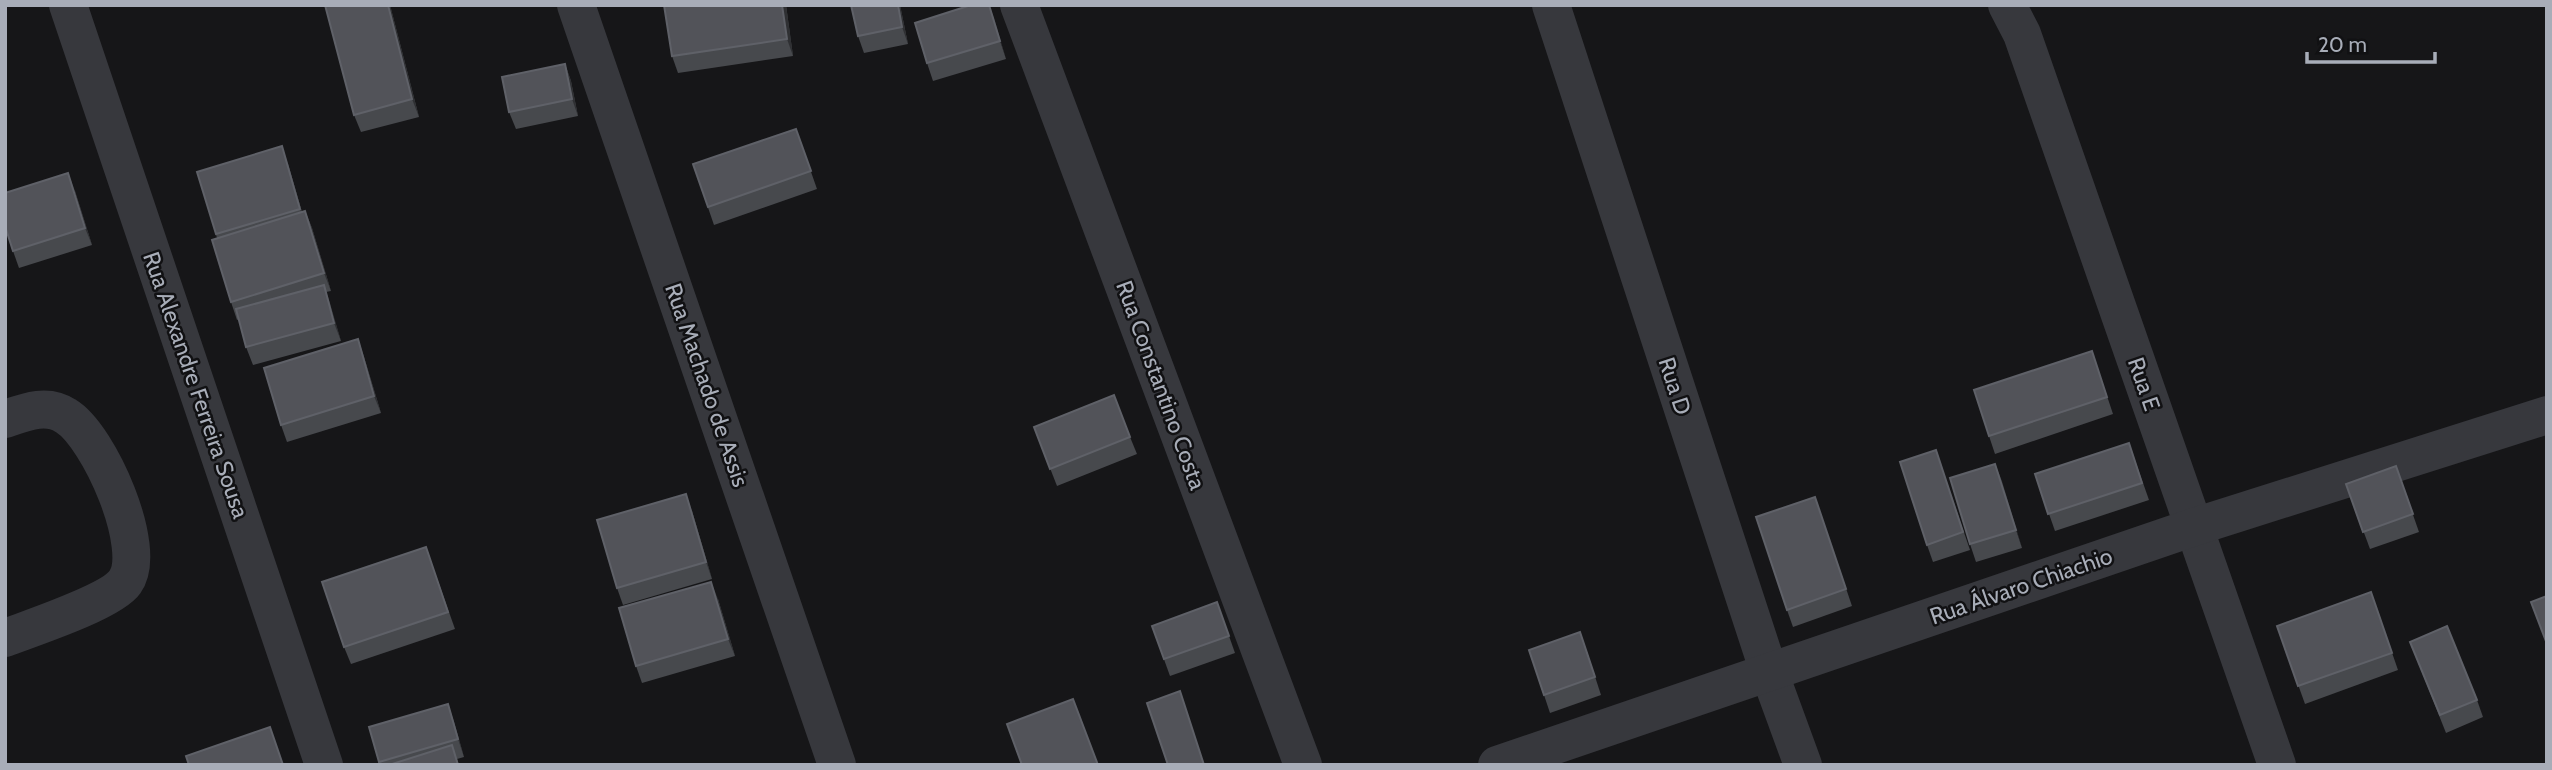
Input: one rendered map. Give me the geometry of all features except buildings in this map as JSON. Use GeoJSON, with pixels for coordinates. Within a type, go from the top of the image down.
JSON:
{"type":"FeatureCollection","features":[{"type":"Feature","properties":{"kind":"street","name":"Rua Alexandre Ferreira Sousa"},"geometry":{"type":"LineString","coordinates":[[68,5],[324,765]]}},
{"type":"Feature","properties":{"kind":"street","name":"Rua Machado de Assis"},"geometry":{"type":"LineString","coordinates":[[576,5],[837,765]]}},
{"type":"Feature","properties":{"kind":"street","name":"Rua Constantino Costa"},"geometry":{"type":"LineString","coordinates":[[1019,5],[1303,765]]}},
{"type":"Feature","properties":{"kind":"street","name":"Rua D"},"geometry":{"type":"LineString","coordinates":[[1551,5],[1769,672],[1803,765]]}},
{"type":"Feature","properties":{"kind":"street","name":"Rua E"},"geometry":{"type":"LineString","coordinates":[[2007,5],[2022,34],[2277,765]]}},
{"type":"Feature","properties":{"kind":"street"},"geometry":{"type":"LineString","coordinates":[[5,419],[42,408],[66,415],[86,435],[106,466],[132,548],[133,566],[124,584],[88,607],[5,638]]}},
{"type":"Feature","properties":{"kind":"street","name":"Rua Álvaro Chiachio"},"geometry":{"type":"LineString","coordinates":[[1497,765],[2194,527],[2547,415]]}}]}
